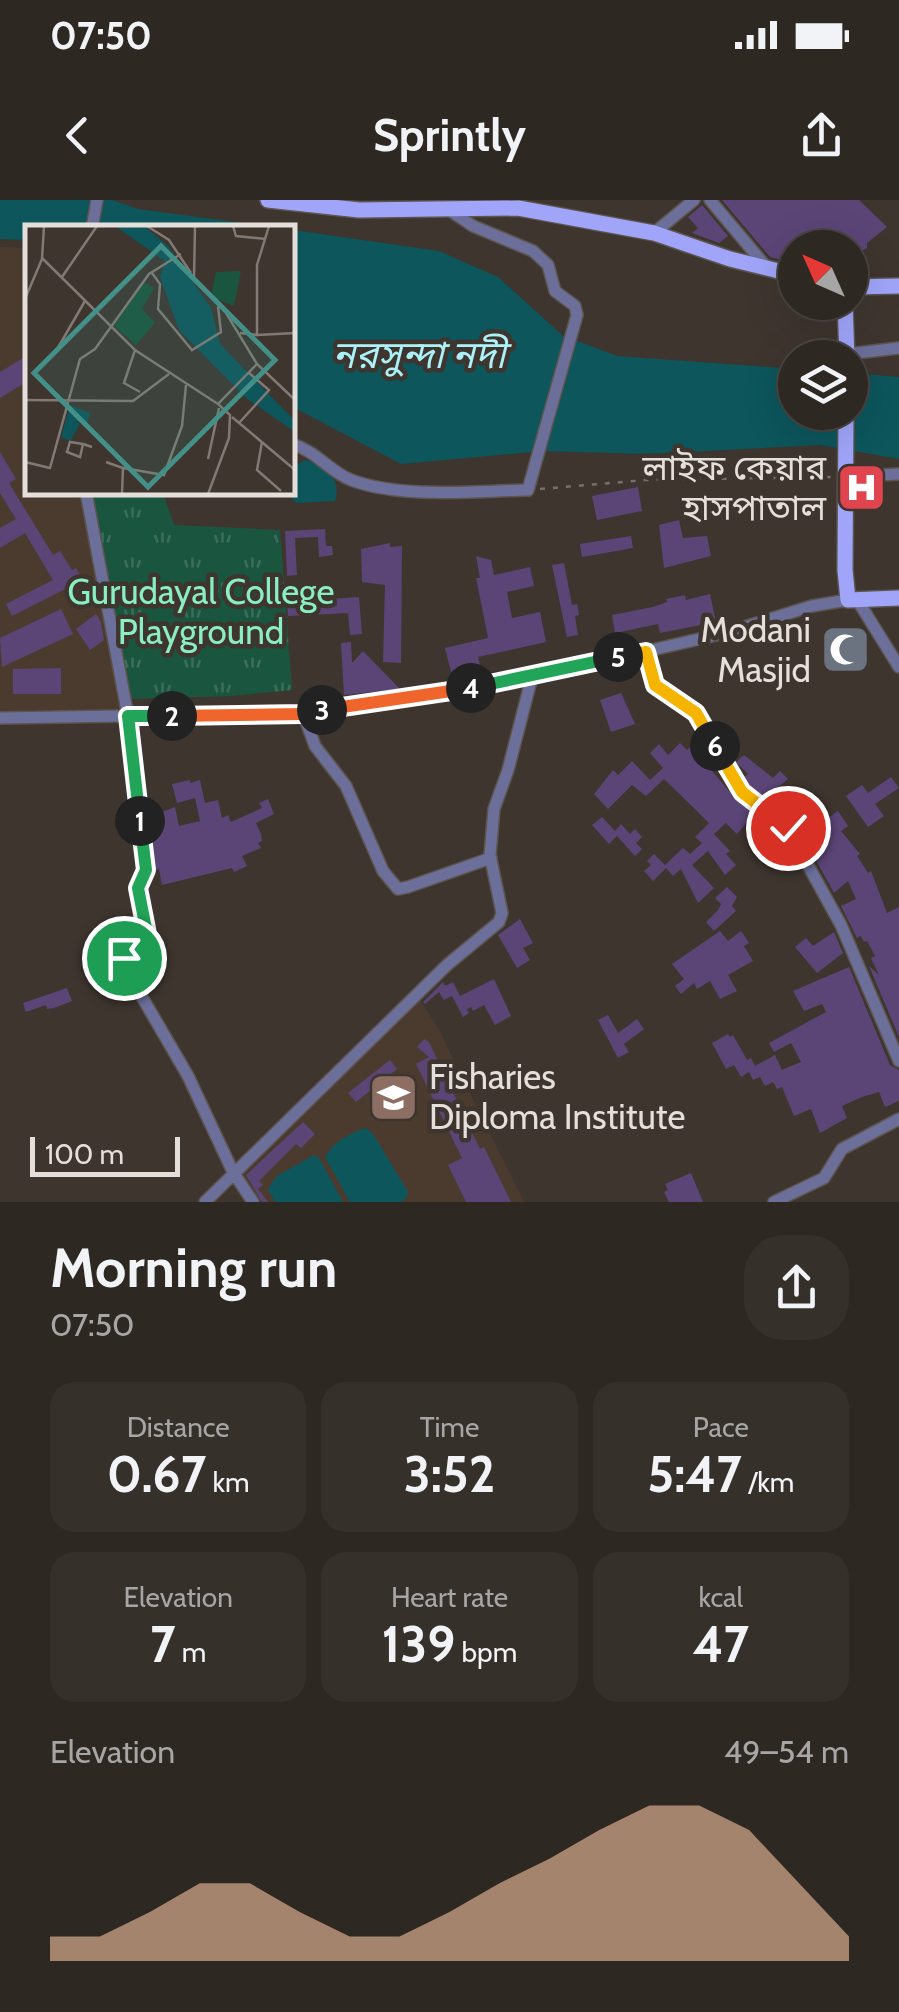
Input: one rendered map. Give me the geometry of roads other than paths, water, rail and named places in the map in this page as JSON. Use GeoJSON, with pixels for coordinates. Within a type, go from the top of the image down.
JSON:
{"type":"FeatureCollection","features":[{"type":"Feature","properties":{"kind":"main road"},"geometry":{"type":"LineString","coordinates":[[268,200],[358,210],[518,208],[654,233],[778,271]]}},
{"type":"Feature","properties":{"kind":"main road"},"geometry":{"type":"LineString","coordinates":[[868,287],[899,286]]}},
{"type":"Feature","properties":{"kind":"main road"},"geometry":{"type":"LineString","coordinates":[[845,430],[844,477],[853,601],[899,598]]}},
{"type":"Feature","properties":{"kind":"street"},"geometry":{"type":"LineString","coordinates":[[93,225],[97,200]]}},
{"type":"Feature","properties":{"kind":"street"},"geometry":{"type":"LineString","coordinates":[[654,233],[694,200]]}},
{"type":"Feature","properties":{"kind":"street"},"geometry":{"type":"LineString","coordinates":[[710,200],[768,269]]}},
{"type":"Feature","properties":{"kind":"street"},"geometry":{"type":"LineString","coordinates":[[295,445],[314,452],[352,480],[413,492],[528,490],[576,315],[574,306],[555,291],[548,266],[533,250],[473,226],[446,208]]}},
{"type":"Feature","properties":{"kind":"street"},"geometry":{"type":"LineString","coordinates":[[868,353],[899,348]]}},
{"type":"Feature","properties":{"kind":"street"},"geometry":{"type":"LineString","coordinates":[[844,477],[899,474]]}},
{"type":"Feature","properties":{"kind":"street"},"geometry":{"type":"LineString","coordinates":[[87,495],[128,716],[146,870],[138,888],[148,929],[124,958],[124,966],[188,1076],[234,1172],[253,1202]]}},
{"type":"Feature","properties":{"kind":"street"},"geometry":{"type":"LineString","coordinates":[[0,718],[303,714],[470,688],[646,652],[812,606],[853,601],[899,667]]}},
{"type":"Feature","properties":{"kind":"street"},"geometry":{"type":"LineString","coordinates":[[646,652],[655,685],[696,713],[742,792],[788,828],[841,925],[899,1061]]}},
{"type":"Feature","properties":{"kind":"street"},"geometry":{"type":"LineString","coordinates":[[205,1202],[447,964],[499,922],[502,913],[491,858],[494,809],[533,673]]}},
{"type":"Feature","properties":{"kind":"street"},"geometry":{"type":"LineString","coordinates":[[303,714],[320,756],[346,786],[371,847],[392,885],[398,889],[408,887],[491,858]]}},
{"type":"Feature","properties":{"kind":"street"},"geometry":{"type":"LineString","coordinates":[[774,1202],[824,1178],[842,1149],[899,1119]]}},
{"type":"Feature","properties":{"kind":"water"},"geometry":{"type":"Polygon","coordinates":[[[0,200],[112,200],[138,209],[257,225],[25,225],[25,240],[0,239],[0,200]]]}},
{"type":"Feature","properties":{"kind":"water","name":"নরসুন্দা নদী"},"geometry":{"type":"Polygon","coordinates":[[[295,230],[439,251],[498,277],[562,335],[617,356],[778,368],[778,430],[868,430],[868,374],[899,377],[899,459],[820,445],[647,454],[542,451],[401,464],[295,408],[295,230]]]}},
{"type":"Feature","properties":{"kind":"water"},"geometry":{"type":"Polygon","coordinates":[[[305,460],[331,474],[336,486],[335,501],[296,503],[290,495],[295,495],[295,466],[305,460]]]}},
{"type":"Feature","properties":{"kind":"water"},"geometry":{"type":"Polygon","coordinates":[[[366,1128],[407,1190],[408,1196],[401,1202],[350,1202],[325,1157],[342,1139],[366,1128]]]}},
{"type":"Feature","properties":{"kind":"water"},"geometry":{"type":"Polygon","coordinates":[[[314,1155],[343,1202],[275,1202],[268,1189],[277,1176],[314,1155]]]}},
{"type":"Feature","properties":{"kind":"place","name":"লাইফ কেয়ার হাসপাতাল"},"geometry":{"type":"Point","coordinates":[861,488]}},
{"type":"Feature","properties":{"kind":"place","name":"Modani Masjid"},"geometry":{"type":"Point","coordinates":[846,650]}},
{"type":"Feature","properties":{"kind":"place","name":"Fisharies Diploma Institute"},"geometry":{"type":"Point","coordinates":[394,1097]}},
{"type":"Feature","properties":{"kind":"park label","name":"Gurudayal College Playground"},"geometry":{"type":"Point","coordinates":[201,612]}}]}
